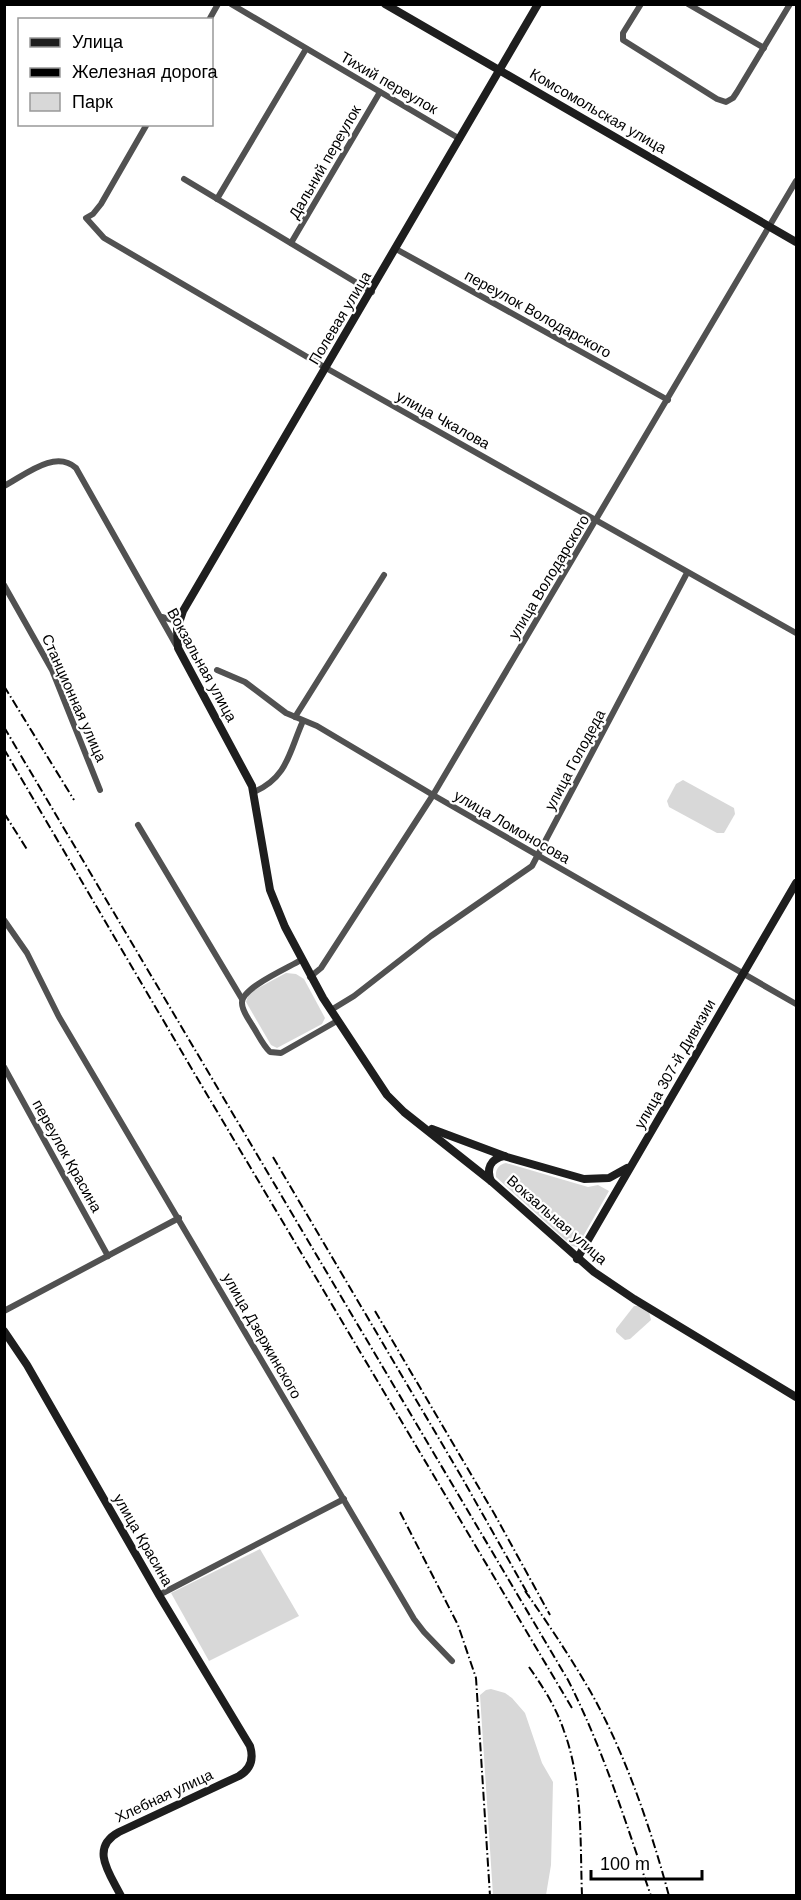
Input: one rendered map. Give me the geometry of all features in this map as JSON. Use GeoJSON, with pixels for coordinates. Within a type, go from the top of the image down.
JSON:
{"type":"FeatureCollection","features":[{"type":"Feature","properties":{"kind":"street"},"geometry":{"type":"LineString","coordinates":[[210,18],[218,4]]}},
{"type":"Feature","properties":{"kind":"street","name":"Тихий переулок"},"geometry":{"type":"LineString","coordinates":[[231,4],[460,139]]}},
{"type":"Feature","properties":{"kind":"street","name":"Комсомольская улица"},"geometry":{"type":"LineString","coordinates":[[386,4],[796,242]]}},
{"type":"Feature","properties":{"kind":"street"},"geometry":{"type":"LineString","coordinates":[[641,4],[623,33],[623,40],[722,101],[733,98],[790,4]]}},
{"type":"Feature","properties":{"kind":"street"},"geometry":{"type":"LineString","coordinates":[[688,4],[764,48]]}},
{"type":"Feature","properties":{"kind":"street","name":"Полевая улица"},"geometry":{"type":"LineString","coordinates":[[178,648],[177,629],[183,611],[372,292],[536,5]]}},
{"type":"Feature","properties":{"kind":"street"},"geometry":{"type":"LineString","coordinates":[[218,199],[306,48]]}},
{"type":"Feature","properties":{"kind":"street","name":"Дальний переулок"},"geometry":{"type":"LineString","coordinates":[[291,243],[380,92]]}},
{"type":"Feature","properties":{"kind":"street","name":"улица Чкалова"},"geometry":{"type":"LineString","coordinates":[[146,126],[102,204],[86,218],[98,233],[326,368],[796,633]]}},
{"type":"Feature","properties":{"kind":"street"},"geometry":{"type":"LineString","coordinates":[[184,179],[372,292]]}},
{"type":"Feature","properties":{"kind":"street","name":"улица Володарского"},"geometry":{"type":"LineString","coordinates":[[310,976],[325,962],[432,795],[796,181]]}},
{"type":"Feature","properties":{"kind":"street","name":"переулок Володарского"},"geometry":{"type":"LineString","coordinates":[[396,249],[668,400]]}},
{"type":"Feature","properties":{"kind":"street","name":"Вокзальная улица"},"geometry":{"type":"LineString","coordinates":[[4,486],[59,460],[71,464],[81,475],[246,772],[254,792],[270,890],[301,960],[337,1021],[387,1095],[413,1119],[491,1181],[577,1258],[621,1290],[796,1397]]}},
{"type":"Feature","properties":{"kind":"street","name":"улица Голодеда"},"geometry":{"type":"LineString","coordinates":[[331,1010],[354,996],[438,931],[528,870],[538,856],[687,573]]}},
{"type":"Feature","properties":{"kind":"street"},"geometry":{"type":"LineString","coordinates":[[295,717],[384,576]]}},
{"type":"Feature","properties":{"kind":"street","name":"Станционная улица"},"geometry":{"type":"LineString","coordinates":[[4,585],[52,670],[100,790]]}},
{"type":"Feature","properties":{"kind":"street"},"geometry":{"type":"LineString","coordinates":[[159,615],[166,620],[172,620],[183,611]]}},
{"type":"Feature","properties":{"kind":"street","name":"улица Ломоносова"},"geometry":{"type":"LineString","coordinates":[[217,670],[245,682],[274,705],[317,726],[432,795],[796,1004]]}},
{"type":"Feature","properties":{"kind":"street"},"geometry":{"type":"LineString","coordinates":[[254,792],[278,777],[303,721]]}},
{"type":"Feature","properties":{"kind":"street"},"geometry":{"type":"LineString","coordinates":[[138,825],[242,999],[245,1013],[264,1046],[270,1052],[281,1053],[337,1021]]}},
{"type":"Feature","properties":{"kind":"street","name":"улица 307-й Дивизии"},"geometry":{"type":"LineString","coordinates":[[577,1258],[796,883]]}},
{"type":"Feature","properties":{"kind":"street","name":"улица Дзержинского"},"geometry":{"type":"LineString","coordinates":[[4,920],[27,953],[59,1017],[414,1619],[452,1661]]}},
{"type":"Feature","properties":{"kind":"street"},"geometry":{"type":"LineString","coordinates":[[242,999],[248,990],[301,960]]}},
{"type":"Feature","properties":{"kind":"street","name":"переулок Красина"},"geometry":{"type":"LineString","coordinates":[[4,1067],[108,1256]]}},
{"type":"Feature","properties":{"kind":"street"},"geometry":{"type":"LineString","coordinates":[[413,1119],[444,1135],[572,1177],[593,1180],[615,1176],[635,1159]]}},
{"type":"Feature","properties":{"kind":"street"},"geometry":{"type":"LineString","coordinates":[[491,1181],[490,1165],[497,1158],[507,1157]]}},
{"type":"Feature","properties":{"kind":"street"},"geometry":{"type":"LineString","coordinates":[[4,1311],[178,1218]]}},
{"type":"Feature","properties":{"kind":"street","name":"улица Красина"},"geometry":{"type":"LineString","coordinates":[[4,1331],[27,1365],[159,1595],[250,1746],[251,1765]]}},
{"type":"Feature","properties":{"kind":"street"},"geometry":{"type":"LineString","coordinates":[[159,1595],[344,1499]]}},
{"type":"Feature","properties":{"kind":"street","name":"Хлебная улица"},"geometry":{"type":"LineString","coordinates":[[121,1896],[104,1859],[104,1848],[109,1839],[119,1832],[240,1776],[251,1765]]}},
{"type":"Feature","properties":{"kind":"green space"},"geometry":{"type":"Polygon","coordinates":[[[683,780],[734,808],[735,814],[724,833],[717,833],[669,807],[667,801],[676,784],[683,780]]]}},
{"type":"Feature","properties":{"kind":"green space"},"geometry":{"type":"Polygon","coordinates":[[[286,973],[296,974],[304,979],[325,1018],[322,1024],[277,1048],[271,1045],[246,1002],[249,993],[286,973]]]}},
{"type":"Feature","properties":{"kind":"green space"},"geometry":{"type":"Polygon","coordinates":[[[506,1163],[588,1187],[598,1185],[609,1191],[577,1247],[572,1246],[496,1177],[498,1168],[506,1163]]]}},
{"type":"Feature","properties":{"kind":"green space"},"geometry":{"type":"Polygon","coordinates":[[[634,1306],[639,1306],[649,1312],[651,1320],[630,1339],[625,1340],[616,1332],[616,1329],[634,1306]]]}},
{"type":"Feature","properties":{"kind":"green space"},"geometry":{"type":"Polygon","coordinates":[[[260,1549],[299,1616],[209,1661],[171,1593],[260,1549]]]}},
{"type":"Feature","properties":{"kind":"green space"},"geometry":{"type":"Polygon","coordinates":[[[491,1689],[505,1693],[525,1713],[542,1763],[553,1782],[551,1865],[546,1895],[493,1895],[480,1695],[491,1689]]]}},
{"type":"Feature","properties":{"kind":"railway"},"geometry":{"type":"LineString","coordinates":[[4,686],[74,800]]}},
{"type":"Feature","properties":{"kind":"railway"},"geometry":{"type":"LineString","coordinates":[[4,727],[568,1680],[603,1760],[651,1896]]}},
{"type":"Feature","properties":{"kind":"railway"},"geometry":{"type":"LineString","coordinates":[[4,749],[572,1708]]}},
{"type":"Feature","properties":{"kind":"railway"},"geometry":{"type":"LineString","coordinates":[[4,813],[28,851]]}},
{"type":"Feature","properties":{"kind":"railway"},"geometry":{"type":"LineString","coordinates":[[273,1157],[529,1596]]}},
{"type":"Feature","properties":{"kind":"railway"},"geometry":{"type":"LineString","coordinates":[[375,1311],[495,1515],[550,1615]]}},
{"type":"Feature","properties":{"kind":"railway"},"geometry":{"type":"LineString","coordinates":[[400,1512],[458,1625],[476,1678],[490,1896]]}},
{"type":"Feature","properties":{"kind":"railway"},"geometry":{"type":"LineString","coordinates":[[525,1591],[576,1668],[610,1729],[643,1812],[669,1896]]}},
{"type":"Feature","properties":{"kind":"railway"},"geometry":{"type":"LineString","coordinates":[[529,1667],[561,1722],[575,1771],[578,1791],[582,1896]]}}]}
